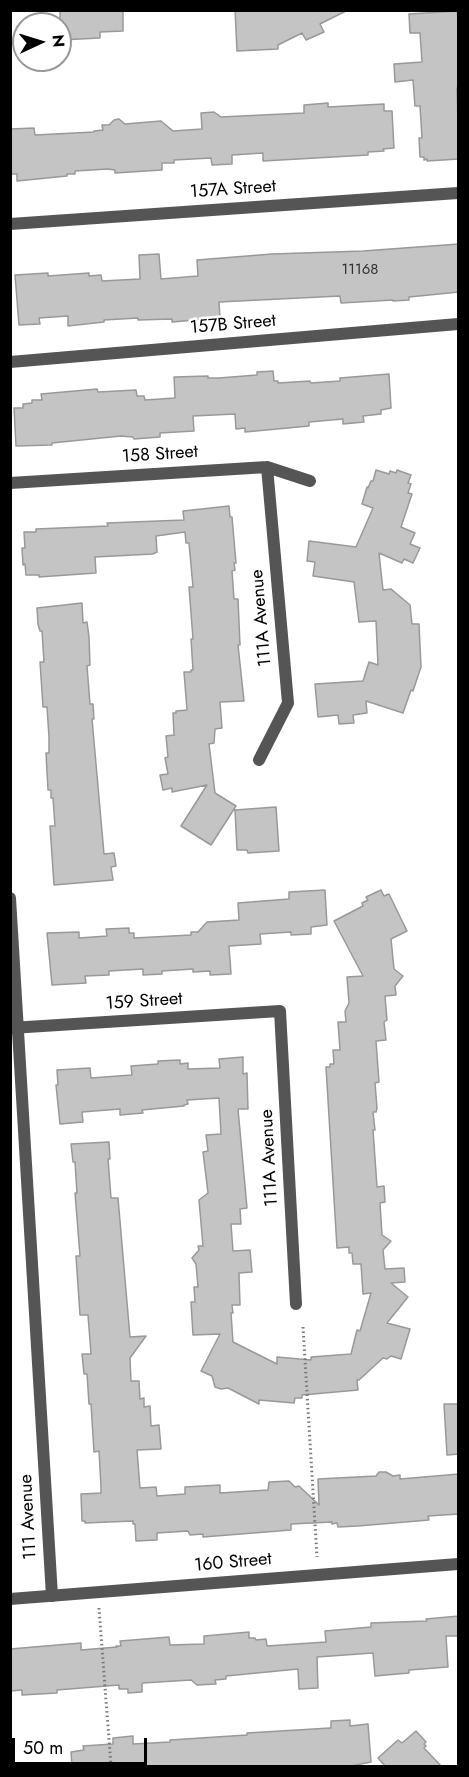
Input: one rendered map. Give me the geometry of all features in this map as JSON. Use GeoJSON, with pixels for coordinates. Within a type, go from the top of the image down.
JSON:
{"type":"FeatureCollection","features":[{"type":"Feature","properties":{"kind":"street","name":"157A Street"},"geometry":{"type":"LineString","coordinates":[[10,224],[459,193]]}},
{"type":"Feature","properties":{"kind":"street","name":"157B Street"},"geometry":{"type":"LineString","coordinates":[[10,362],[459,324]]}},
{"type":"Feature","properties":{"kind":"street","name":"158 Street"},"geometry":{"type":"LineString","coordinates":[[10,483],[267,467],[310,481]]}},
{"type":"Feature","properties":{"kind":"street","name":"111A Avenue"},"geometry":{"type":"LineString","coordinates":[[259,760],[288,703],[267,467]]}},
{"type":"Feature","properties":{"kind":"street","name":"111 Avenue"},"geometry":{"type":"LineString","coordinates":[[10,898],[15,1028],[52,1596]]}},
{"type":"Feature","properties":{"kind":"street","name":"111A Avenue"},"geometry":{"type":"LineString","coordinates":[[280,1011],[296,1304]]}},
{"type":"Feature","properties":{"kind":"street","name":"159 Street"},"geometry":{"type":"LineString","coordinates":[[15,1028],[280,1011]]}},
{"type":"Feature","properties":{"kind":"street","name":"160 Street"},"geometry":{"type":"LineString","coordinates":[[10,1599],[459,1564]]}},
{"type":"Feature","properties":{"kind":"path"},"geometry":{"type":"LineString","coordinates":[[303,1327],[318,1557]]}},
{"type":"Feature","properties":{"kind":"path"},"geometry":{"type":"LineString","coordinates":[[99,1608],[111,1767]]}},
{"type":"Feature","properties":{"kind":"building"},"geometry":{"type":"Polygon","coordinates":[[[60,10],[123,10],[123,31],[100,32],[100,38],[72,39],[72,12],[60,12],[60,10]]]}},
{"type":"Feature","properties":{"kind":"building"},"geometry":{"type":"Polygon","coordinates":[[[235,10],[348,10],[320,24],[324,32],[306,40],[302,33],[278,45],[278,49],[237,51],[235,10]]]}},
{"type":"Feature","properties":{"kind":"building"},"geometry":{"type":"Polygon","coordinates":[[[457,11],[459,159],[427,161],[424,157],[420,157],[419,138],[422,138],[420,106],[415,106],[413,80],[395,82],[394,64],[422,62],[420,33],[410,33],[409,14],[457,11]]]}},
{"type":"Feature","properties":{"kind":"building"},"geometry":{"type":"Polygon","coordinates":[[[328,103],[328,107],[384,104],[384,111],[392,111],[394,148],[368,152],[368,155],[263,161],[263,153],[232,155],[232,164],[212,165],[211,158],[174,160],[174,163],[162,163],[162,170],[115,173],[115,170],[108,169],[75,171],[75,174],[67,174],[67,176],[17,181],[17,174],[10,174],[10,129],[34,128],[35,135],[94,132],[103,130],[102,125],[109,125],[119,119],[125,124],[161,121],[173,131],[202,129],[201,113],[214,112],[221,117],[304,113],[304,105],[328,103]]]}},
{"type":"Feature","properties":{"kind":"building"},"geometry":{"type":"Polygon","coordinates":[[[459,244],[459,292],[409,297],[409,300],[393,301],[341,303],[340,296],[219,302],[220,318],[172,322],[172,319],[138,320],[138,318],[104,320],[104,322],[68,326],[68,316],[39,318],[40,324],[19,325],[15,275],[48,273],[48,276],[89,273],[89,276],[101,275],[102,281],[140,279],[139,255],[159,254],[161,279],[198,276],[197,260],[459,244]]]}},
{"type":"Feature","properties":{"kind":"building"},"geometry":{"type":"Polygon","coordinates":[[[273,371],[274,381],[278,383],[340,381],[340,378],[389,374],[391,408],[381,410],[381,414],[363,416],[364,422],[343,424],[343,419],[309,422],[309,426],[245,432],[245,428],[236,429],[235,414],[193,416],[194,431],[160,433],[160,437],[134,439],[121,436],[52,443],[52,445],[16,446],[14,408],[23,408],[23,404],[32,403],[32,400],[42,400],[41,394],[97,389],[98,392],[136,390],[137,396],[144,396],[145,400],[175,398],[174,377],[219,378],[257,375],[257,372],[273,371]]]}},
{"type":"Feature","properties":{"kind":"building"},"geometry":{"type":"Polygon","coordinates":[[[376,470],[389,474],[390,471],[396,473],[397,470],[411,475],[408,493],[412,494],[401,527],[415,533],[410,544],[420,548],[413,563],[404,559],[402,563],[379,553],[383,590],[391,589],[410,605],[412,624],[419,624],[421,667],[403,713],[366,701],[367,713],[353,715],[354,723],[339,724],[338,715],[318,717],[315,684],[363,681],[369,662],[378,665],[376,621],[359,622],[354,582],[313,576],[315,562],[307,561],[309,541],[356,547],[373,508],[362,504],[367,487],[373,481],[376,470]]]}},
{"type":"Feature","properties":{"kind":"building"},"geometry":{"type":"Polygon","coordinates":[[[229,506],[236,563],[234,563],[235,570],[232,571],[234,599],[238,599],[240,645],[238,645],[244,701],[220,702],[222,728],[215,729],[214,743],[209,744],[215,793],[236,806],[211,845],[181,826],[207,785],[172,792],[172,788],[163,790],[160,775],[168,774],[165,758],[168,757],[166,736],[174,735],[173,713],[187,710],[184,672],[193,670],[189,587],[193,587],[189,543],[186,543],[185,532],[156,536],[157,552],[153,554],[95,557],[96,573],[39,577],[39,575],[26,575],[22,548],[25,548],[24,532],[36,532],[36,529],[184,520],[183,511],[229,506]]]}},
{"type":"Feature","properties":{"kind":"building"},"geometry":{"type":"Polygon","coordinates":[[[82,603],[83,623],[87,622],[89,637],[90,665],[87,666],[90,704],[93,704],[94,719],[92,719],[104,854],[114,853],[116,866],[111,867],[113,880],[54,885],[50,826],[55,826],[53,798],[51,798],[51,790],[48,790],[46,753],[49,753],[49,737],[47,707],[43,707],[40,662],[44,662],[42,631],[38,624],[37,608],[82,603]]]}},
{"type":"Feature","properties":{"kind":"building"},"geometry":{"type":"Polygon","coordinates":[[[276,807],[279,851],[248,853],[247,850],[237,850],[235,810],[276,807]]]}},
{"type":"Feature","properties":{"kind":"building"},"geometry":{"type":"Polygon","coordinates":[[[325,890],[327,925],[311,927],[311,934],[291,935],[291,932],[260,934],[261,944],[229,946],[231,974],[210,975],[210,971],[193,972],[193,969],[143,975],[143,969],[109,971],[109,975],[85,976],[86,983],[52,985],[47,933],[79,932],[79,938],[107,936],[106,929],[129,928],[129,933],[134,933],[134,938],[191,935],[191,932],[198,932],[207,922],[239,920],[238,903],[289,899],[289,892],[325,890]]]}},
{"type":"Feature","properties":{"kind":"building"},"geometry":{"type":"Polygon","coordinates":[[[381,890],[384,896],[389,894],[407,931],[391,939],[394,969],[403,976],[395,986],[396,995],[385,996],[386,1040],[376,1041],[379,1082],[375,1083],[377,1108],[376,1112],[373,1112],[375,1130],[373,1130],[377,1187],[384,1186],[385,1202],[380,1203],[382,1235],[391,1241],[383,1250],[385,1269],[404,1268],[405,1282],[391,1283],[408,1297],[387,1323],[410,1329],[401,1359],[391,1356],[387,1359],[383,1358],[357,1380],[358,1390],[302,1395],[302,1398],[295,1398],[294,1403],[259,1400],[259,1404],[228,1388],[215,1387],[212,1376],[201,1371],[220,1334],[193,1335],[191,1302],[195,1302],[194,1287],[198,1287],[196,1264],[192,1258],[199,1250],[198,1246],[203,1246],[199,1200],[208,1193],[203,1152],[208,1151],[206,1135],[221,1134],[219,1098],[187,1100],[188,1104],[184,1106],[142,1110],[143,1113],[120,1115],[120,1109],[82,1112],[83,1122],[60,1124],[56,1085],[58,1085],[57,1070],[90,1068],[91,1078],[132,1075],[131,1066],[158,1064],[158,1061],[180,1060],[180,1064],[188,1063],[188,1069],[220,1068],[219,1059],[243,1057],[243,1074],[247,1073],[248,1109],[238,1109],[247,1208],[240,1209],[241,1224],[231,1224],[233,1251],[250,1250],[252,1272],[239,1273],[240,1305],[232,1305],[233,1313],[231,1313],[233,1342],[277,1364],[277,1357],[311,1360],[311,1357],[351,1354],[371,1293],[363,1294],[361,1264],[353,1264],[349,1247],[337,1248],[326,1067],[334,1064],[333,1050],[340,1050],[338,1022],[346,1022],[345,1011],[349,1003],[347,977],[363,976],[334,921],[363,906],[362,903],[368,900],[366,897],[381,890]]]}},
{"type":"Feature","properties":{"kind":"building"},"geometry":{"type":"Polygon","coordinates":[[[109,1142],[111,1198],[118,1198],[130,1337],[146,1336],[130,1358],[131,1381],[139,1381],[140,1399],[144,1398],[144,1407],[150,1406],[151,1426],[159,1425],[161,1449],[137,1450],[140,1488],[156,1487],[157,1496],[185,1494],[185,1487],[220,1485],[220,1493],[268,1490],[269,1482],[289,1481],[295,1487],[299,1486],[319,1505],[318,1479],[376,1476],[379,1472],[386,1472],[393,1476],[400,1475],[400,1479],[459,1474],[459,1514],[428,1516],[429,1520],[358,1526],[338,1527],[337,1523],[332,1524],[332,1522],[291,1524],[291,1530],[203,1537],[203,1534],[190,1535],[188,1531],[157,1533],[157,1540],[136,1541],[133,1521],[85,1523],[82,1521],[81,1494],[101,1493],[101,1487],[99,1451],[94,1452],[91,1404],[89,1404],[87,1374],[84,1374],[82,1354],[91,1354],[88,1315],[80,1315],[76,1256],[80,1256],[75,1193],[77,1193],[71,1144],[109,1142]]]}},
{"type":"Feature","properties":{"kind":"building"},"geometry":{"type":"Polygon","coordinates":[[[444,1404],[459,1404],[459,1454],[447,1455],[444,1404]]]}},
{"type":"Feature","properties":{"kind":"building"},"geometry":{"type":"Polygon","coordinates":[[[459,1616],[459,1636],[446,1636],[448,1667],[375,1676],[373,1653],[317,1657],[318,1688],[299,1689],[298,1669],[226,1676],[226,1679],[215,1680],[216,1684],[197,1685],[191,1680],[143,1683],[142,1692],[128,1693],[128,1689],[119,1689],[119,1685],[22,1695],[22,1690],[10,1691],[10,1649],[81,1643],[81,1650],[117,1647],[121,1646],[120,1641],[169,1637],[170,1645],[204,1644],[204,1636],[249,1632],[249,1638],[266,1639],[267,1646],[326,1642],[325,1631],[371,1627],[371,1623],[427,1621],[426,1619],[459,1616]]]}},
{"type":"Feature","properties":{"kind":"building"},"geometry":{"type":"Polygon","coordinates":[[[350,1720],[350,1726],[368,1724],[371,1762],[346,1767],[72,1767],[71,1752],[84,1750],[83,1746],[113,1744],[113,1738],[133,1736],[133,1744],[170,1742],[170,1740],[247,1735],[247,1733],[331,1728],[331,1721],[350,1720]]]}},
{"type":"Feature","properties":{"kind":"building"},"geometry":{"type":"Polygon","coordinates":[[[416,1731],[426,1742],[424,1748],[442,1767],[386,1767],[378,1758],[398,1740],[402,1743],[416,1731]]]}}]}
